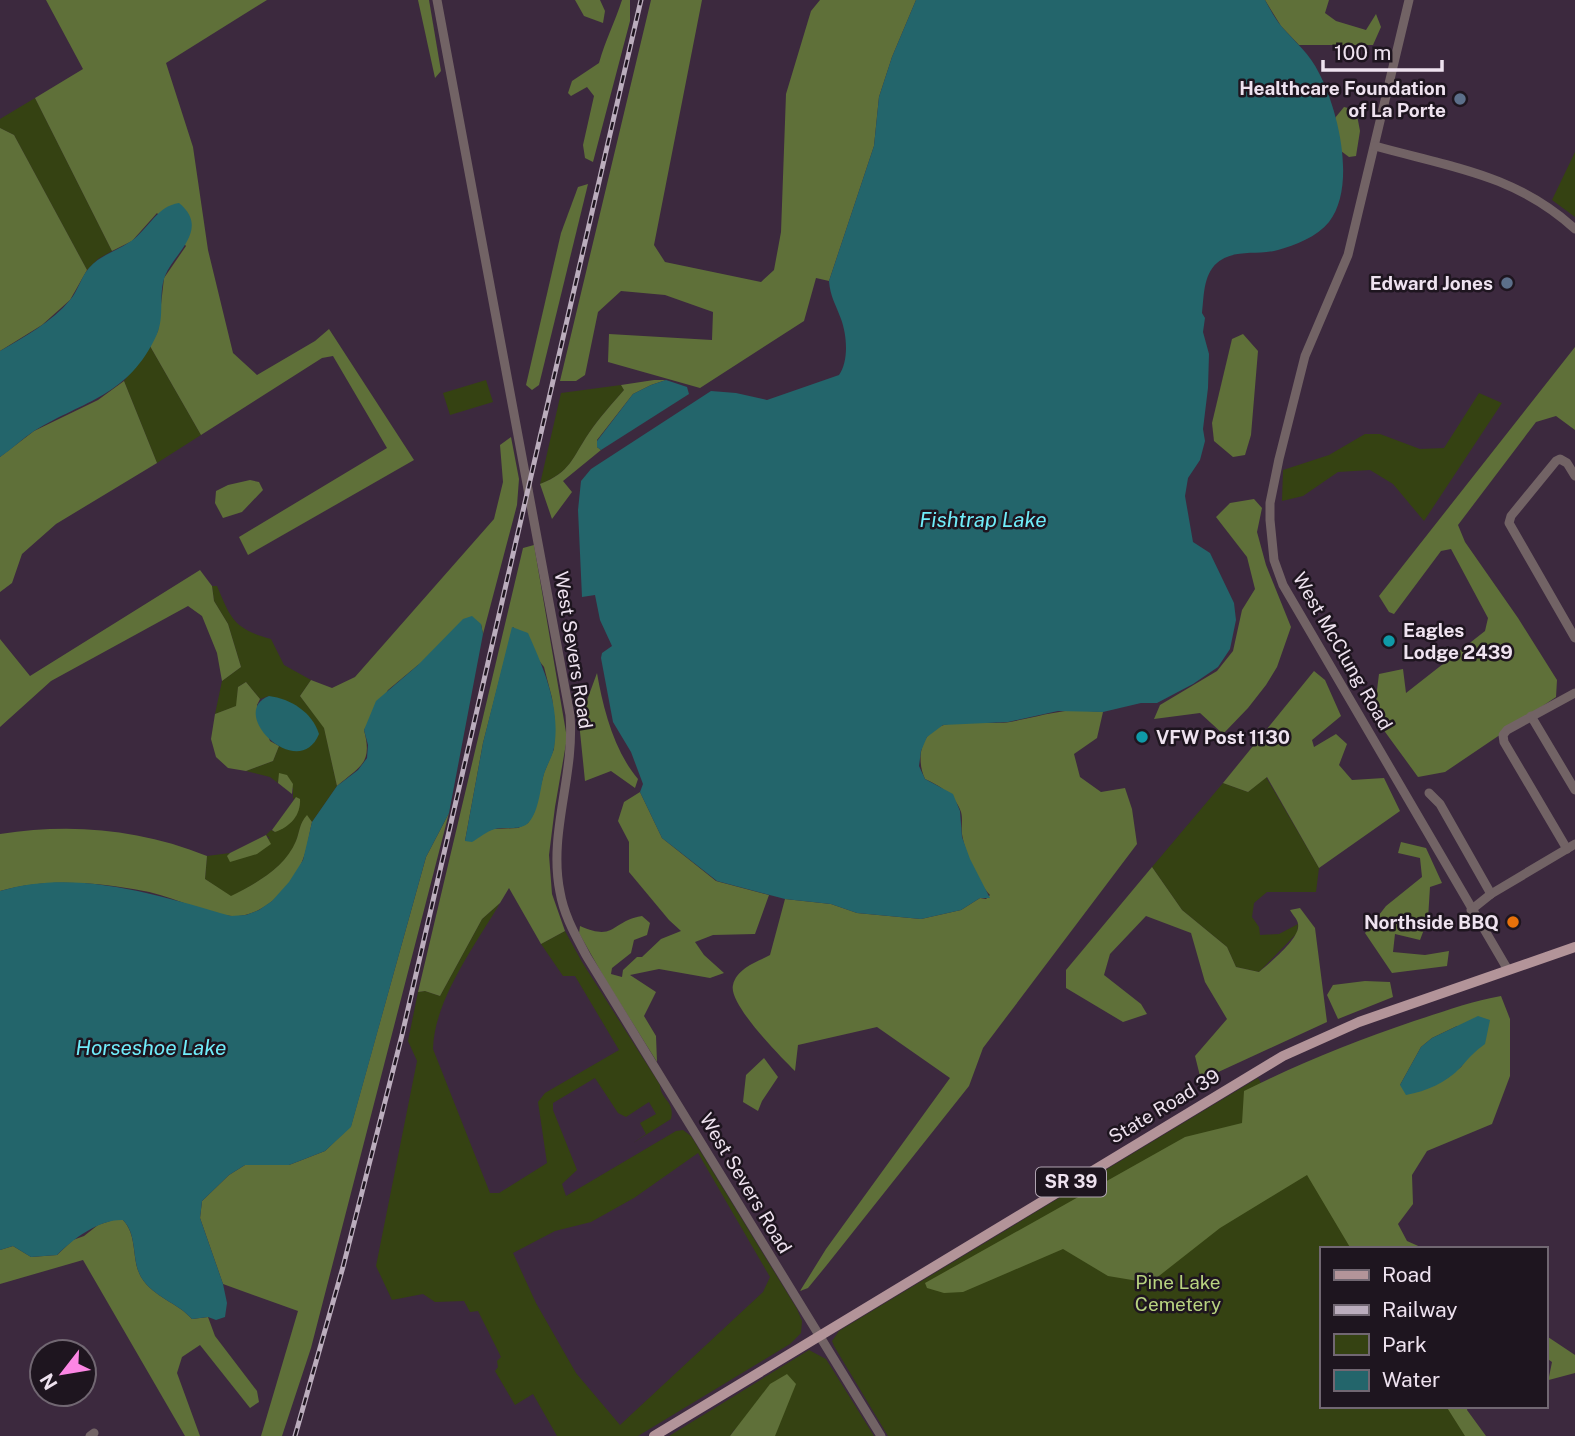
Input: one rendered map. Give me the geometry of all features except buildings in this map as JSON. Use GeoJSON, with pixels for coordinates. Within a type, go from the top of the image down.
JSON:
{"type":"FeatureCollection","features":[{"type":"Feature","properties":{"kind":"main road","name":"State Road 39"},"geometry":{"type":"LineString","coordinates":[[654,1436],[1283,1056],[1359,1021],[1575,947]]}},
{"type":"Feature","properties":{"kind":"street","name":"West Severs Road"},"geometry":{"type":"LineString","coordinates":[[437,0],[570,715],[571,758],[556,851],[559,891],[564,909],[587,957],[881,1436]]}},
{"type":"Feature","properties":{"kind":"street","name":"West McClung Road"},"geometry":{"type":"LineString","coordinates":[[1409,0],[1348,255],[1310,343],[1300,374],[1270,503],[1270,540],[1283,584],[1508,970]]}},
{"type":"Feature","properties":{"kind":"street"},"geometry":{"type":"LineString","coordinates":[[1375,146],[1493,178],[1526,194],[1575,229]]}},
{"type":"Feature","properties":{"kind":"street"},"geometry":{"type":"LineString","coordinates":[[1575,477],[1567,463],[1560,459],[1556,461],[1511,516],[1509,523],[1575,638]]}},
{"type":"Feature","properties":{"kind":"street"},"geometry":{"type":"LineString","coordinates":[[1471,910],[1491,894],[1571,846],[1504,742],[1503,735],[1507,730],[1575,693]]}},
{"type":"Feature","properties":{"kind":"street"},"geometry":{"type":"LineString","coordinates":[[1531,716],[1575,790]]}},
{"type":"Feature","properties":{"kind":"street"},"geometry":{"type":"LineString","coordinates":[[1429,793],[1440,804],[1491,894]]}},
{"type":"Feature","properties":{"kind":"green space"},"geometry":{"type":"Polygon","coordinates":[[[35,98],[112,251],[98,259],[87,270],[14,135],[0,128],[0,119],[35,98]]]}},
{"type":"Feature","properties":{"kind":"green space"},"geometry":{"type":"Polygon","coordinates":[[[1575,152],[1575,217],[1552,200],[1575,152]]]}},
{"type":"Feature","properties":{"kind":"green space"},"geometry":{"type":"Polygon","coordinates":[[[150,346],[201,435],[157,463],[124,381],[150,346]]]}},
{"type":"Feature","properties":{"kind":"green space"},"geometry":{"type":"Polygon","coordinates":[[[486,380],[493,402],[450,415],[443,393],[486,380]]]}},
{"type":"Feature","properties":{"kind":"green space"},"geometry":{"type":"Polygon","coordinates":[[[621,385],[624,390],[593,427],[570,463],[558,474],[540,484],[561,393],[621,385]]]}},
{"type":"Feature","properties":{"kind":"green space"},"geometry":{"type":"Polygon","coordinates":[[[1479,393],[1502,403],[1424,521],[1393,484],[1370,470],[1338,472],[1303,496],[1282,501],[1283,470],[1329,455],[1365,434],[1380,434],[1420,449],[1444,448],[1479,393]]]}},
{"type":"Feature","properties":{"kind":"green space"},"geometry":{"type":"Polygon","coordinates":[[[212,586],[217,586],[230,615],[241,627],[271,639],[284,665],[311,680],[300,696],[324,727],[337,786],[312,822],[307,816],[304,819],[296,842],[285,860],[250,887],[231,897],[205,879],[207,856],[230,853],[227,856],[270,838],[266,835],[271,830],[275,832],[296,797],[293,799],[293,788],[270,777],[246,771],[273,761],[279,746],[291,750],[269,696],[260,699],[246,682],[238,687],[237,706],[215,714],[222,681],[241,667],[228,624],[214,601],[212,586]]]}},
{"type":"Feature","properties":{"kind":"green space"},"geometry":{"type":"Polygon","coordinates":[[[1266,777],[1319,868],[1316,892],[1267,892],[1254,903],[1252,917],[1259,927],[1260,935],[1279,934],[1298,924],[1297,933],[1259,972],[1236,967],[1227,947],[1182,910],[1152,867],[1223,783],[1248,792],[1266,777]]]}},
{"type":"Feature","properties":{"kind":"green space"},"geometry":{"type":"Polygon","coordinates":[[[500,903],[448,992],[435,1030],[433,1049],[490,1193],[499,1193],[547,1163],[538,1102],[545,1093],[619,1050],[575,976],[563,976],[541,944],[565,931],[660,1085],[672,1113],[671,1119],[633,1143],[646,1134],[640,1123],[656,1114],[649,1102],[626,1117],[618,1113],[595,1078],[553,1103],[553,1110],[577,1170],[562,1184],[566,1196],[676,1131],[683,1130],[691,1136],[802,1321],[801,1333],[790,1344],[638,1436],[557,1436],[533,1394],[515,1405],[495,1371],[498,1367],[497,1361],[501,1357],[478,1311],[470,1312],[464,1301],[435,1302],[423,1294],[392,1300],[376,1266],[417,1061],[408,1041],[418,992],[425,991],[440,996],[482,919],[500,903]],[[698,1153],[634,1198],[591,1222],[555,1231],[513,1253],[536,1303],[576,1373],[620,1425],[763,1292],[770,1277],[698,1153]]]}},
{"type":"Feature","properties":{"kind":"green space","name":"Pine Lake Cemetery"},"geometry":{"type":"Polygon","coordinates":[[[1258,1078],[1359,1247],[1320,1247],[1320,1408],[1455,1408],[1472,1436],[888,1436],[834,1346],[832,1341],[839,1331],[1258,1078]]]}},
{"type":"Feature","properties":{"kind":"green space"},"geometry":{"type":"Polygon","coordinates":[[[809,1350],[826,1359],[874,1436],[740,1436],[735,1429],[730,1436],[669,1436],[809,1350]]]}},
{"type":"Feature","properties":{"kind":"shaded area"},"geometry":{"type":"Polygon","coordinates":[[[46,0],[267,0],[166,63],[193,147],[208,250],[233,353],[257,375],[315,341],[329,329],[414,460],[248,555],[239,537],[387,448],[333,356],[322,358],[201,435],[150,346],[158,331],[164,278],[186,246],[157,213],[132,241],[112,251],[35,98],[83,69],[46,0]]]}},
{"type":"Feature","properties":{"kind":"shaded area"},"geometry":{"type":"Polygon","coordinates":[[[418,0],[429,0],[441,71],[435,78],[418,0]]]}},
{"type":"Feature","properties":{"kind":"shaded area"},"geometry":{"type":"Polygon","coordinates":[[[575,0],[600,0],[605,11],[603,23],[584,16],[575,0]]]}},
{"type":"Feature","properties":{"kind":"shaded area"},"geometry":{"type":"Polygon","coordinates":[[[622,0],[630,0],[630,21],[593,162],[585,158],[583,145],[594,96],[587,87],[571,96],[568,93],[572,81],[599,63],[622,0]]]}},
{"type":"Feature","properties":{"kind":"shaded area"},"geometry":{"type":"Polygon","coordinates":[[[651,0],[702,0],[654,245],[665,262],[761,282],[774,270],[781,232],[786,94],[811,11],[820,0],[916,0],[892,57],[879,97],[874,146],[829,281],[816,278],[804,321],[700,388],[608,362],[609,334],[712,340],[713,312],[665,295],[621,291],[598,312],[585,375],[576,381],[560,381],[651,0]]]}},
{"type":"Feature","properties":{"kind":"shaded area"},"geometry":{"type":"Polygon","coordinates":[[[1265,0],[1329,0],[1325,13],[1336,21],[1366,30],[1376,14],[1381,27],[1373,45],[1299,45],[1281,26],[1265,0]]]}},
{"type":"Feature","properties":{"kind":"shaded area"},"geometry":{"type":"Polygon","coordinates":[[[1344,107],[1356,110],[1360,131],[1356,156],[1349,157],[1341,151],[1335,118],[1344,107]]]}},
{"type":"Feature","properties":{"kind":"shaded area"},"geometry":{"type":"Polygon","coordinates":[[[0,128],[14,135],[87,270],[70,300],[42,325],[0,351],[0,128]]]}},
{"type":"Feature","properties":{"kind":"shaded area"},"geometry":{"type":"Polygon","coordinates":[[[588,184],[539,385],[532,390],[526,385],[561,233],[578,187],[588,184]]]}},
{"type":"Feature","properties":{"kind":"shaded area"},"geometry":{"type":"Polygon","coordinates":[[[1243,334],[1258,351],[1251,435],[1245,455],[1233,457],[1214,441],[1212,423],[1232,339],[1243,334]]]}},
{"type":"Feature","properties":{"kind":"shaded area"},"geometry":{"type":"Polygon","coordinates":[[[1575,347],[1575,430],[1556,416],[1536,422],[1458,525],[1465,542],[1557,680],[1556,697],[1445,772],[1418,777],[1380,725],[1376,698],[1379,674],[1403,669],[1406,693],[1485,631],[1488,618],[1451,549],[1441,551],[1394,614],[1389,612],[1379,596],[1575,347]]]}},
{"type":"Feature","properties":{"kind":"shaded area"},"geometry":{"type":"Polygon","coordinates":[[[666,380],[633,394],[597,440],[597,447],[601,450],[563,481],[572,492],[552,519],[540,484],[558,474],[570,463],[593,427],[624,390],[621,385],[666,380]]]}},
{"type":"Feature","properties":{"kind":"shaded area"},"geometry":{"type":"Polygon","coordinates":[[[124,381],[157,463],[56,524],[22,554],[12,583],[0,592],[0,457],[34,431],[98,400],[124,381]]]}},
{"type":"Feature","properties":{"kind":"shaded area"},"geometry":{"type":"Polygon","coordinates":[[[511,437],[519,479],[517,505],[483,634],[481,624],[418,665],[388,690],[364,730],[367,750],[362,763],[337,786],[324,728],[300,696],[311,680],[332,688],[355,677],[494,519],[503,482],[500,445],[511,437]]]}},
{"type":"Feature","properties":{"kind":"shaded area"},"geometry":{"type":"Polygon","coordinates":[[[250,480],[259,482],[263,490],[242,512],[223,518],[215,503],[216,491],[250,480]]]}},
{"type":"Feature","properties":{"kind":"shaded area"},"geometry":{"type":"Polygon","coordinates":[[[1254,499],[1262,508],[1257,532],[1266,565],[1291,627],[1277,667],[1248,708],[1223,734],[1200,713],[1154,719],[1160,705],[1217,671],[1233,651],[1242,610],[1255,589],[1247,557],[1216,517],[1230,503],[1254,499]]]}},
{"type":"Feature","properties":{"kind":"shaded area"},"geometry":{"type":"Polygon","coordinates":[[[534,545],[567,738],[549,855],[552,894],[565,931],[541,944],[509,888],[500,903],[482,919],[440,996],[425,991],[418,992],[523,548],[534,545]],[[513,627],[483,743],[465,841],[493,829],[518,828],[528,823],[534,813],[544,773],[554,749],[552,698],[544,667],[513,627]]]}},
{"type":"Feature","properties":{"kind":"shaded area"},"geometry":{"type":"Polygon","coordinates":[[[200,570],[212,586],[214,601],[228,624],[241,667],[222,681],[217,653],[202,616],[188,606],[51,681],[0,727],[0,639],[30,676],[200,570]]]}},
{"type":"Feature","properties":{"kind":"shaded area"},"geometry":{"type":"Polygon","coordinates":[[[1314,671],[1325,680],[1341,716],[1312,740],[1314,747],[1336,734],[1347,744],[1339,765],[1352,780],[1384,778],[1400,811],[1319,868],[1267,777],[1248,792],[1223,783],[1314,671]]]}},
{"type":"Feature","properties":{"kind":"shaded area"},"geometry":{"type":"Polygon","coordinates":[[[597,673],[606,715],[616,742],[638,779],[635,788],[611,771],[585,781],[579,722],[597,673]]]}},
{"type":"Feature","properties":{"kind":"shaded area"},"geometry":{"type":"Polygon","coordinates":[[[246,682],[260,699],[257,705],[270,741],[279,746],[273,761],[246,771],[228,768],[216,757],[211,739],[215,714],[236,706],[238,687],[246,682]]]}},
{"type":"Feature","properties":{"kind":"shaded area"},"geometry":{"type":"Polygon","coordinates":[[[1074,710],[1103,712],[1097,738],[1074,754],[1080,777],[1101,792],[1125,788],[1132,809],[1137,844],[983,1048],[969,1086],[808,1288],[800,1291],[826,1249],[950,1078],[877,1027],[798,1045],[795,1071],[747,1017],[734,994],[735,979],[748,966],[770,955],[785,899],[831,904],[857,913],[921,919],[961,910],[980,898],[986,899],[990,895],[976,875],[966,850],[959,806],[936,784],[925,779],[922,772],[921,755],[925,740],[936,729],[951,723],[1010,722],[1074,710]]]}},
{"type":"Feature","properties":{"kind":"shaded area"},"geometry":{"type":"Polygon","coordinates":[[[279,773],[287,775],[293,784],[292,794],[278,783],[279,773]]]}},
{"type":"Feature","properties":{"kind":"shaded area"},"geometry":{"type":"Polygon","coordinates":[[[640,792],[662,838],[716,881],[769,895],[755,934],[713,935],[695,942],[704,955],[724,973],[710,978],[659,969],[630,975],[656,992],[644,1016],[656,1036],[657,1062],[579,933],[580,926],[601,932],[642,916],[650,923],[647,935],[634,940],[631,953],[612,968],[611,974],[622,977],[623,970],[637,957],[642,957],[661,939],[681,931],[629,872],[629,842],[618,821],[624,802],[640,792]]]}},
{"type":"Feature","properties":{"kind":"shaded area"},"geometry":{"type":"Polygon","coordinates":[[[296,797],[300,799],[300,805],[296,815],[290,824],[275,832],[272,830],[296,797]]]}},
{"type":"Feature","properties":{"kind":"shaded area"},"geometry":{"type":"Polygon","coordinates":[[[449,813],[311,1348],[282,1436],[261,1436],[298,1311],[223,1284],[200,1218],[202,1201],[229,1175],[245,1165],[289,1165],[325,1151],[351,1126],[426,857],[449,813]]]}},
{"type":"Feature","properties":{"kind":"shaded area"},"geometry":{"type":"Polygon","coordinates":[[[307,815],[312,822],[299,869],[275,898],[254,912],[243,915],[222,915],[155,893],[108,885],[35,884],[0,891],[0,834],[79,829],[131,834],[207,856],[205,879],[231,896],[259,880],[285,859],[307,815]]]}},
{"type":"Feature","properties":{"kind":"shaded area"},"geometry":{"type":"Polygon","coordinates":[[[266,835],[271,844],[257,854],[230,862],[227,856],[230,853],[266,835]]]}},
{"type":"Feature","properties":{"kind":"shaded area"},"geometry":{"type":"Polygon","coordinates":[[[1401,842],[1426,848],[1442,883],[1430,887],[1428,919],[1420,940],[1395,934],[1393,952],[1425,955],[1449,951],[1447,966],[1392,973],[1365,933],[1386,906],[1422,877],[1420,858],[1398,853],[1401,842]]]}},
{"type":"Feature","properties":{"kind":"shaded area"},"geometry":{"type":"Polygon","coordinates":[[[1152,867],[1182,910],[1227,947],[1236,967],[1259,972],[1277,957],[1298,930],[1298,922],[1290,910],[1300,908],[1315,928],[1327,1022],[1201,1080],[1195,1056],[1227,1019],[1205,982],[1191,933],[1146,916],[1110,954],[1104,975],[1141,1004],[1147,1014],[1123,1022],[1066,988],[1066,970],[1152,867]]]}},
{"type":"Feature","properties":{"kind":"shaded area"},"geometry":{"type":"Polygon","coordinates":[[[1365,981],[1390,982],[1393,997],[1338,1019],[1327,995],[1333,985],[1365,981]]]}},
{"type":"Feature","properties":{"kind":"shaded area"},"geometry":{"type":"Polygon","coordinates":[[[1501,996],[1510,1019],[1510,1076],[1492,1124],[1427,1151],[1412,1175],[1413,1204],[1398,1224],[1407,1241],[1420,1247],[1350,1247],[1307,1175],[1220,1228],[1150,1283],[1108,1276],[1063,1249],[963,1292],[944,1293],[927,1288],[925,1283],[1185,1137],[1242,1123],[1244,1091],[1370,1036],[1457,1007],[1501,996]],[[1457,1026],[1432,1038],[1421,1047],[1400,1085],[1446,1079],[1461,1067],[1471,1053],[1485,1043],[1457,1026]]]}},
{"type":"Feature","properties":{"kind":"shaded area"},"geometry":{"type":"Polygon","coordinates":[[[764,1058],[778,1077],[758,1111],[743,1102],[746,1075],[764,1058]]]}},
{"type":"Feature","properties":{"kind":"shaded area"},"geometry":{"type":"Polygon","coordinates":[[[123,1220],[128,1226],[138,1270],[146,1284],[192,1319],[208,1317],[215,1336],[257,1391],[259,1402],[250,1408],[200,1345],[182,1357],[177,1373],[200,1436],[185,1436],[83,1260],[0,1284],[0,1250],[13,1246],[31,1257],[57,1255],[73,1240],[84,1236],[98,1225],[123,1220]]]}},
{"type":"Feature","properties":{"kind":"shaded area"},"geometry":{"type":"Polygon","coordinates":[[[1547,1336],[1575,1355],[1575,1373],[1547,1380],[1552,1362],[1547,1358],[1547,1336]]]}},
{"type":"Feature","properties":{"kind":"shaded area"},"geometry":{"type":"Polygon","coordinates":[[[787,1374],[796,1384],[775,1436],[730,1436],[770,1384],[787,1374]]]}},
{"type":"Feature","properties":{"kind":"shaded area"},"geometry":{"type":"Polygon","coordinates":[[[1447,1408],[1468,1408],[1486,1436],[1465,1436],[1447,1408]]]}},
{"type":"Feature","properties":{"kind":"water","name":"Fishtrap Lake"},"geometry":{"type":"Polygon","coordinates":[[[916,0],[1265,0],[1279,24],[1307,54],[1326,88],[1338,126],[1343,169],[1342,189],[1337,207],[1324,227],[1305,240],[1285,248],[1224,258],[1212,268],[1205,286],[1203,332],[1209,354],[1203,429],[1205,441],[1200,460],[1188,478],[1185,496],[1193,542],[1210,553],[1234,603],[1236,620],[1230,649],[1218,667],[1157,703],[1141,703],[1103,712],[1058,711],[1008,722],[943,725],[927,737],[919,766],[925,779],[953,794],[960,811],[962,837],[990,898],[980,898],[961,910],[921,919],[857,913],[831,904],[785,899],[717,881],[662,838],[640,792],[643,784],[631,752],[613,722],[601,658],[602,653],[612,646],[600,620],[595,595],[582,597],[578,510],[581,481],[591,469],[711,391],[767,400],[839,375],[846,355],[846,340],[829,281],[874,146],[879,97],[892,57],[916,0]]]}},
{"type":"Feature","properties":{"kind":"water"},"geometry":{"type":"Polygon","coordinates":[[[179,203],[192,222],[191,231],[165,276],[159,327],[146,355],[119,384],[34,431],[0,457],[0,351],[63,308],[94,263],[134,239],[165,208],[179,203]]]}},
{"type":"Feature","properties":{"kind":"water"},"geometry":{"type":"Polygon","coordinates":[[[666,380],[687,387],[689,394],[601,450],[597,447],[597,441],[633,394],[666,380]]]}},
{"type":"Feature","properties":{"kind":"water","name":"Horseshoe Lake"},"geometry":{"type":"Polygon","coordinates":[[[472,616],[481,624],[483,634],[449,813],[426,857],[351,1127],[325,1151],[289,1165],[245,1165],[229,1175],[202,1201],[200,1218],[223,1284],[227,1303],[225,1317],[216,1320],[208,1317],[192,1319],[152,1290],[138,1270],[131,1233],[123,1220],[96,1226],[57,1255],[31,1257],[13,1246],[0,1250],[0,891],[58,882],[87,883],[146,893],[231,916],[246,915],[259,910],[272,901],[289,882],[303,860],[312,822],[337,786],[358,770],[367,758],[368,745],[364,730],[376,701],[418,665],[463,619],[472,616]]]}},
{"type":"Feature","properties":{"kind":"water"},"geometry":{"type":"Polygon","coordinates":[[[512,627],[528,633],[550,689],[555,718],[554,748],[531,820],[520,827],[495,829],[472,842],[465,841],[483,743],[512,627]]]}},
{"type":"Feature","properties":{"kind":"water"},"geometry":{"type":"Polygon","coordinates":[[[269,696],[293,704],[311,719],[319,734],[309,747],[297,751],[283,748],[270,740],[256,716],[258,705],[269,696]]]}},
{"type":"Feature","properties":{"kind":"water"},"geometry":{"type":"Polygon","coordinates":[[[1478,1016],[1490,1020],[1485,1044],[1443,1082],[1406,1095],[1400,1085],[1421,1047],[1432,1038],[1478,1016]]]}},
{"type":"Feature","properties":{"kind":"railway"},"geometry":{"type":"LineString","coordinates":[[295,1436],[343,1267],[402,1035],[641,0]]}},
{"type":"Feature","properties":{"kind":"place","name":"Healthcare Foundation of La Porte"},"geometry":{"type":"Point","coordinates":[1460,99]}},
{"type":"Feature","properties":{"kind":"place","name":"Edward Jones"},"geometry":{"type":"Point","coordinates":[1507,283]}},
{"type":"Feature","properties":{"kind":"place","name":"Eagles Lodge 2439"},"geometry":{"type":"Point","coordinates":[1389,641]}},
{"type":"Feature","properties":{"kind":"place","name":"VFW Post 1130"},"geometry":{"type":"Point","coordinates":[1142,737]}},
{"type":"Feature","properties":{"kind":"place","name":"Northside BBQ"},"geometry":{"type":"Point","coordinates":[1513,922]}}]}
